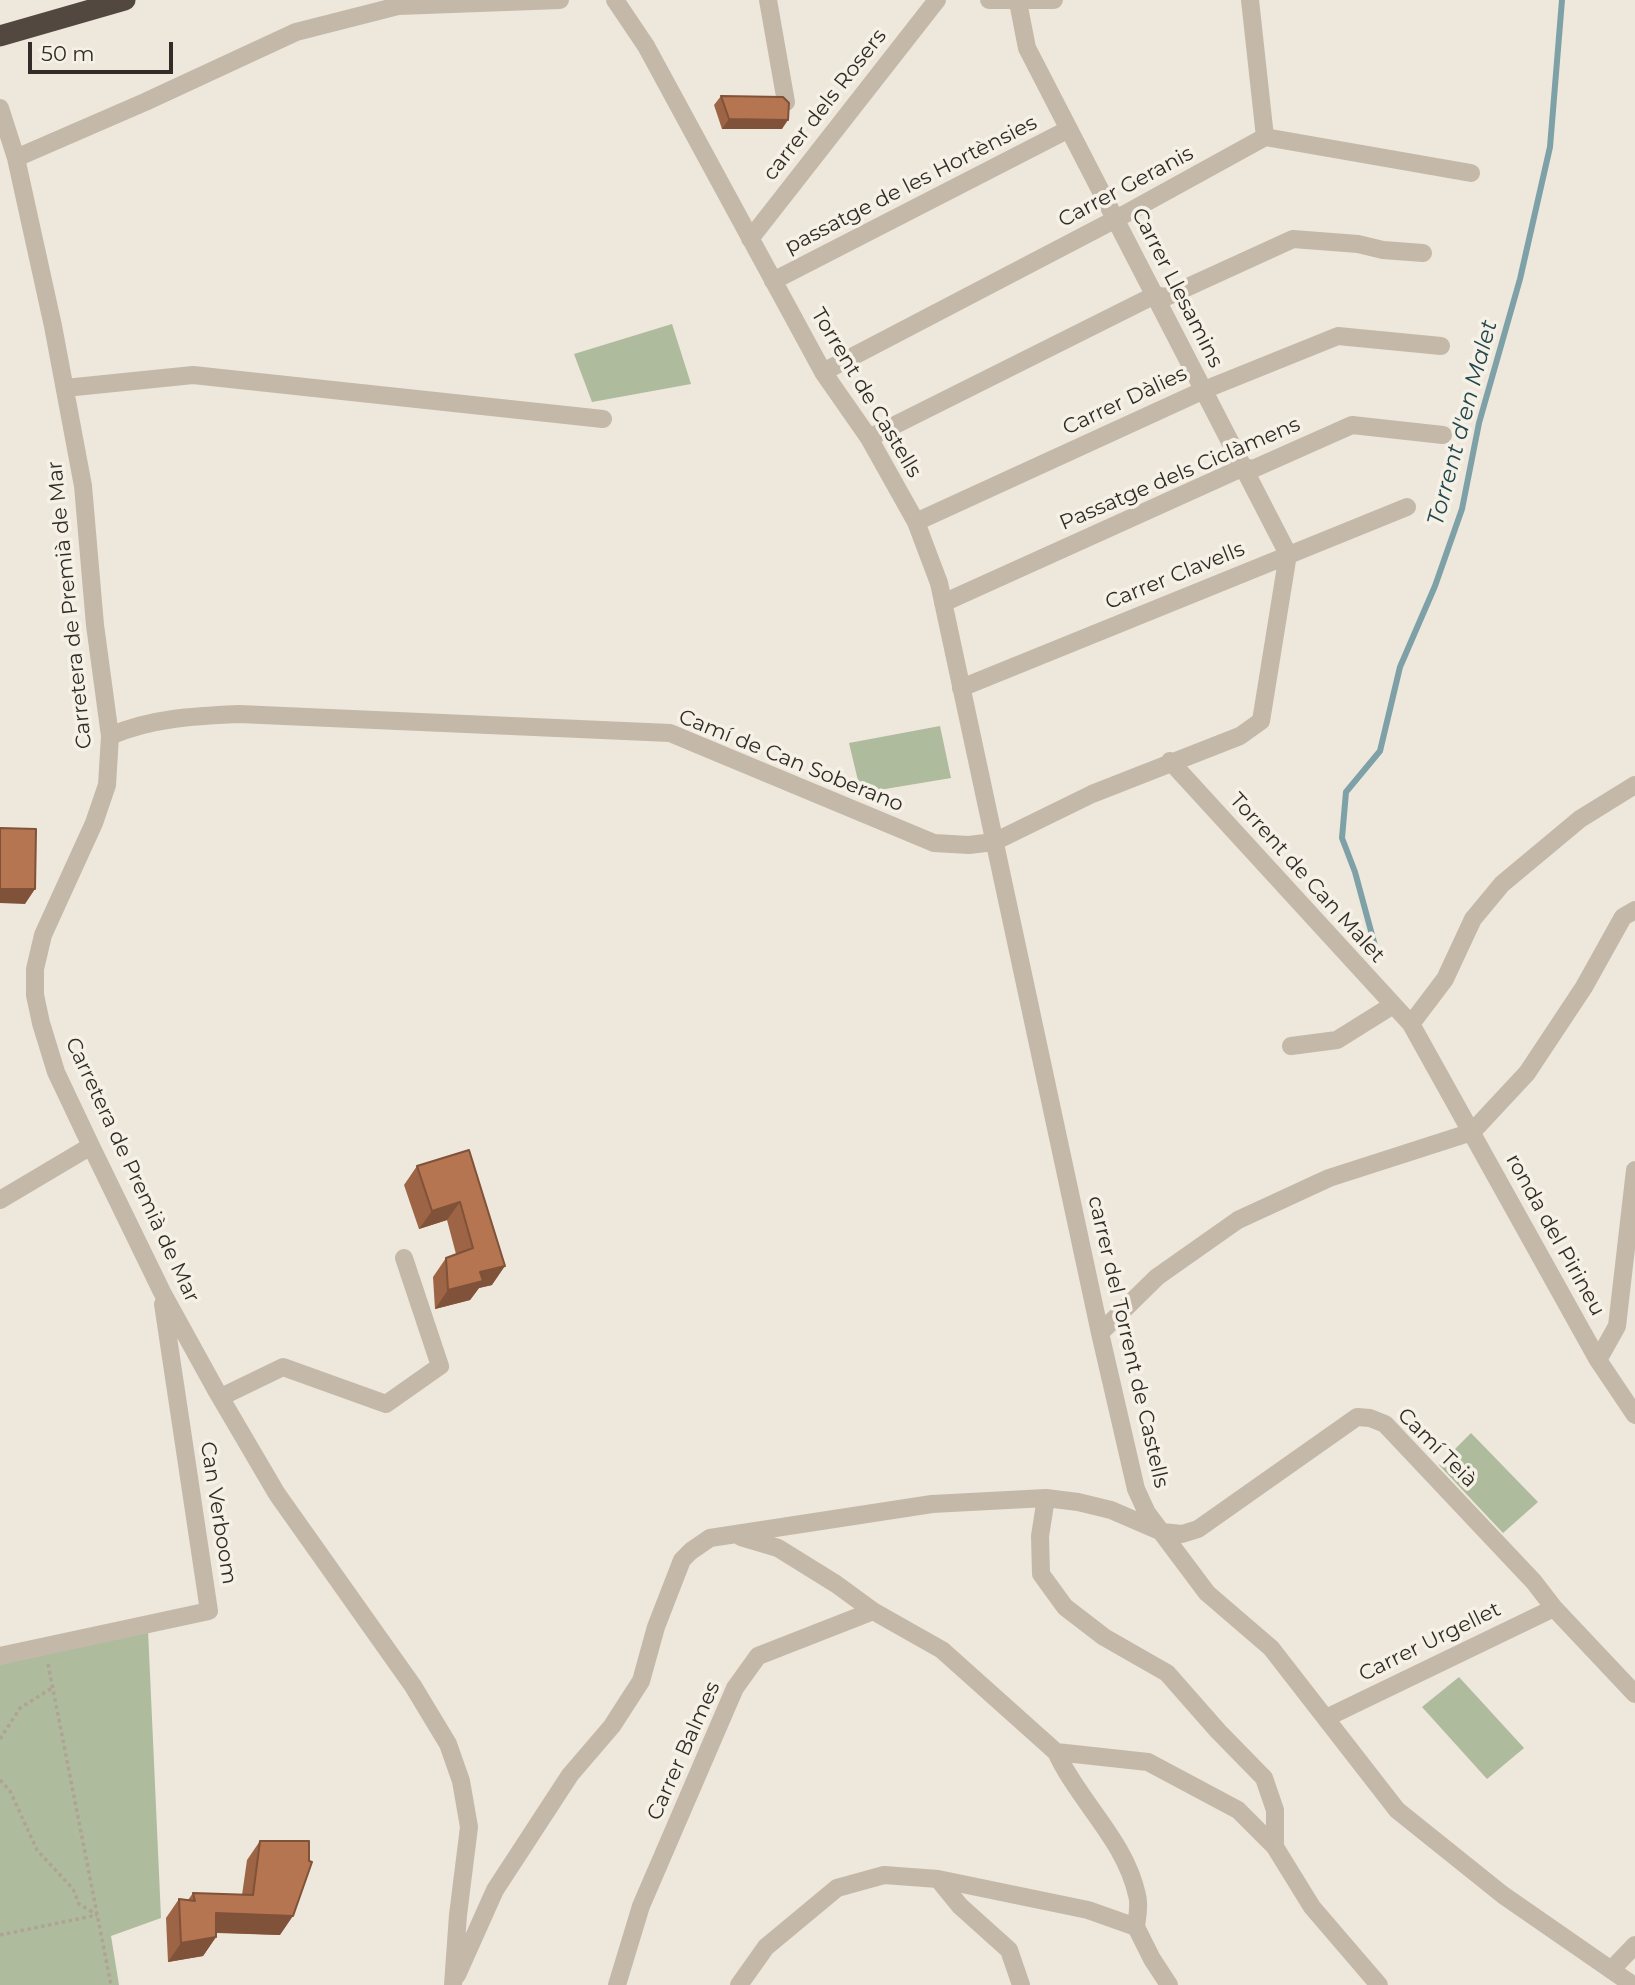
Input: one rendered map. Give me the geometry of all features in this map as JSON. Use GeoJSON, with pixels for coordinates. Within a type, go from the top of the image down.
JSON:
{"type":"FeatureCollection","features":[{"type":"Feature","properties":{"kind":"highway"},"geometry":{"type":"LineString","coordinates":[[0,36],[125,0]]}},
{"type":"Feature","properties":{"kind":"street"},"geometry":{"type":"LineString","coordinates":[[16,158],[296,32],[398,6],[559,0]]}},
{"type":"Feature","properties":{"kind":"street","name":"Torrent de Castells"},"geometry":{"type":"LineString","coordinates":[[615,0],[646,46],[823,372],[869,438],[916,522],[939,583],[994,842]]}},
{"type":"Feature","properties":{"kind":"street"},"geometry":{"type":"LineString","coordinates":[[768,0],[786,102]]}},
{"type":"Feature","properties":{"kind":"street","name":"carrer dels Rosers"},"geometry":{"type":"LineString","coordinates":[[750,239],[937,0]]}},
{"type":"Feature","properties":{"kind":"street"},"geometry":{"type":"LineString","coordinates":[[989,0],[1054,0]]}},
{"type":"Feature","properties":{"kind":"street"},"geometry":{"type":"LineString","coordinates":[[1250,0],[1265,137],[1471,173]]}},
{"type":"Feature","properties":{"kind":"street","name":"Carrer Llesamins"},"geometry":{"type":"LineString","coordinates":[[1018,2],[1027,48],[1288,554]]}},
{"type":"Feature","properties":{"kind":"street","name":"Carretera de Premià de Mar"},"geometry":{"type":"LineString","coordinates":[[0,108],[16,158],[83,486],[95,625],[110,736],[107,785],[94,823],[43,935],[35,969],[35,995],[43,1032],[56,1072],[162,1292],[221,1397],[277,1493],[413,1686],[448,1744],[461,1781],[469,1827],[458,1914],[453,1985]]}},
{"type":"Feature","properties":{"kind":"street","name":"passatge de les Hortènsies"},"geometry":{"type":"LineString","coordinates":[[773,281],[1069,129]]}},
{"type":"Feature","properties":{"kind":"street","name":"Carrer Geranis"},"geometry":{"type":"LineString","coordinates":[[823,372],[1116,219],[1265,137]]}},
{"type":"Feature","properties":{"kind":"street"},"geometry":{"type":"LineString","coordinates":[[869,438],[1155,295],[1166,297],[1293,239],[1423,253]]}},
{"type":"Feature","properties":{"kind":"street","name":"Carrer Dàlies"},"geometry":{"type":"LineString","coordinates":[[916,522],[1204,390],[1338,336],[1441,346]]}},
{"type":"Feature","properties":{"kind":"street"},"geometry":{"type":"LineString","coordinates":[[65,388],[193,375],[603,419]]}},
{"type":"Feature","properties":{"kind":"street","name":"Passatge dels Ciclàmens"},"geometry":{"type":"LineString","coordinates":[[943,603],[1244,467],[1253,469],[1352,425],[1443,435]]}},
{"type":"Feature","properties":{"kind":"street","name":"Carrer Clavells"},"geometry":{"type":"LineString","coordinates":[[961,688],[1407,507]]}},
{"type":"Feature","properties":{"kind":"street","name":"Camí de Can Soberano"},"geometry":{"type":"LineString","coordinates":[[110,736],[131,727],[182,717],[239,714],[670,733],[934,843],[969,845],[994,842],[1092,794],[1170,761],[1240,736],[1261,720],[1288,554]]}},
{"type":"Feature","properties":{"kind":"street","name":"Torrent de Can Malet"},"geometry":{"type":"LineString","coordinates":[[1170,761],[1411,1024]]}},
{"type":"Feature","properties":{"kind":"street"},"geometry":{"type":"LineString","coordinates":[[1411,1024],[1445,979],[1474,919],[1502,884],[1580,819],[1635,785]]}},
{"type":"Feature","properties":{"kind":"street","name":"carrer del Torrent de Castells"},"geometry":{"type":"LineString","coordinates":[[994,842],[1100,1333],[1136,1489],[1147,1513],[1207,1593],[1271,1648],[1397,1810],[1503,1895],[1633,1985]]}},
{"type":"Feature","properties":{"kind":"street"},"geometry":{"type":"LineString","coordinates":[[1100,1333],[1157,1277],[1238,1220],[1329,1178],[1472,1132],[1527,1073],[1584,987],[1623,917],[1635,910]]}},
{"type":"Feature","properties":{"kind":"street"},"geometry":{"type":"LineString","coordinates":[[1292,1046],[1337,1040],[1393,1006]]}},
{"type":"Feature","properties":{"kind":"street","name":"ronda del Pirineu"},"geometry":{"type":"LineString","coordinates":[[1411,1024],[1598,1360],[1635,1415]]}},
{"type":"Feature","properties":{"kind":"street"},"geometry":{"type":"LineString","coordinates":[[0,1200],[91,1146]]}},
{"type":"Feature","properties":{"kind":"street","name":"ronda del Pirineu"},"geometry":{"type":"LineString","coordinates":[[1598,1360],[1617,1326],[1635,1170]]}},
{"type":"Feature","properties":{"kind":"street"},"geometry":{"type":"LineString","coordinates":[[221,1397],[283,1367],[386,1404],[440,1366],[404,1258]]}},
{"type":"Feature","properties":{"kind":"street","name":"Can Verboom"},"geometry":{"type":"LineString","coordinates":[[0,1656],[209,1611],[162,1292]]}},
{"type":"Feature","properties":{"kind":"street","name":"Camí Teià"},"geometry":{"type":"LineString","coordinates":[[1162,1532],[1182,1534],[1198,1530],[1357,1417],[1370,1418],[1385,1424],[1635,1694]]}},
{"type":"Feature","properties":{"kind":"street"},"geometry":{"type":"LineString","coordinates":[[1046,1498],[1040,1536],[1041,1574],[1065,1607],[1104,1637],[1167,1673],[1264,1778],[1275,1810],[1275,1847]]}},
{"type":"Feature","properties":{"kind":"street"},"geometry":{"type":"LineString","coordinates":[[453,1985],[495,1890],[570,1775],[612,1726],[641,1681],[656,1627],[682,1560],[710,1538],[737,1536],[932,1504],[1046,1498],[1111,1510],[1162,1532]]}},
{"type":"Feature","properties":{"kind":"street"},"geometry":{"type":"LineString","coordinates":[[737,1536],[778,1548],[873,1611],[942,1650],[1056,1752],[1066,1774],[1114,1840],[1129,1869],[1138,1897],[1136,1927],[1152,1959],[1170,1985]]}},
{"type":"Feature","properties":{"kind":"street","name":"Carrer Urgellet"},"geometry":{"type":"LineString","coordinates":[[1326,1718],[1555,1608]]}},
{"type":"Feature","properties":{"kind":"street","name":"Carrer Balmes"},"geometry":{"type":"LineString","coordinates":[[617,1985],[641,1906],[735,1688],[758,1656],[873,1611]]}},
{"type":"Feature","properties":{"kind":"street"},"geometry":{"type":"LineString","coordinates":[[1056,1752],[1148,1762],[1238,1810],[1275,1847],[1312,1907],[1379,1985]]}},
{"type":"Feature","properties":{"kind":"street"},"geometry":{"type":"LineString","coordinates":[[739,1985],[766,1947],[837,1888],[884,1875],[938,1879],[1088,1910],[1136,1927]]}},
{"type":"Feature","properties":{"kind":"street"},"geometry":{"type":"LineString","coordinates":[[938,1879],[960,1906],[1009,1950],[1021,1985]]}},
{"type":"Feature","properties":{"kind":"street"},"geometry":{"type":"LineString","coordinates":[[1611,1969],[1635,1945]]}},
{"type":"Feature","properties":{"kind":"path"},"geometry":{"type":"LineString","coordinates":[[45,1646],[111,1985]]}},
{"type":"Feature","properties":{"kind":"path"},"geometry":{"type":"LineString","coordinates":[[0,1739],[20,1708],[53,1687]]}},
{"type":"Feature","properties":{"kind":"path"},"geometry":{"type":"LineString","coordinates":[[0,1780],[15,1800],[37,1850],[73,1889],[79,1904],[97,1915]]}},
{"type":"Feature","properties":{"kind":"path"},"geometry":{"type":"LineString","coordinates":[[0,1934],[97,1915]]}},
{"type":"Feature","properties":{"kind":"green space"},"geometry":{"type":"Polygon","coordinates":[[[672,324],[691,384],[592,402],[574,354],[672,324]]]}},
{"type":"Feature","properties":{"kind":"green space"},"geometry":{"type":"Polygon","coordinates":[[[940,726],[951,778],[861,793],[849,743],[940,726]]]}},
{"type":"Feature","properties":{"kind":"green space"},"geometry":{"type":"Polygon","coordinates":[[[1471,1433],[1538,1502],[1503,1533],[1439,1465],[1471,1433]]]}},
{"type":"Feature","properties":{"kind":"green space"},"geometry":{"type":"Polygon","coordinates":[[[148,1630],[161,1918],[111,1936],[119,1985],[0,1985],[0,1662],[148,1630]]]}},
{"type":"Feature","properties":{"kind":"green space"},"geometry":{"type":"Polygon","coordinates":[[[1459,1677],[1524,1748],[1487,1779],[1422,1707],[1459,1677]]]}},
{"type":"Feature","properties":{"kind":"building"},"geometry":{"type":"Polygon","coordinates":[[[721,96],[783,97],[789,103],[788,120],[729,119],[721,96]]]}},
{"type":"Feature","properties":{"kind":"building"},"geometry":{"type":"Polygon","coordinates":[[[0,828],[36,829],[35,889],[0,889],[0,828]]]}},
{"type":"Feature","properties":{"kind":"building"},"geometry":{"type":"Polygon","coordinates":[[[469,1150],[505,1266],[480,1272],[483,1281],[448,1290],[446,1258],[473,1248],[460,1202],[432,1211],[417,1166],[469,1150]]]}},
{"type":"Feature","properties":{"kind":"building"},"geometry":{"type":"Polygon","coordinates":[[[260,1841],[309,1841],[309,1861],[312,1862],[293,1916],[216,1913],[216,1937],[181,1943],[179,1899],[195,1901],[193,1893],[253,1895],[260,1841]]]}},
{"type":"Feature","properties":{"kind":"waterway","name":"Torrent d'en Malet"},"geometry":{"type":"LineString","coordinates":[[1378,957],[1355,872],[1342,838],[1346,792],[1380,751],[1400,667],[1435,586],[1462,509],[1479,423],[1520,279],[1550,147],[1562,0]]}}]}
